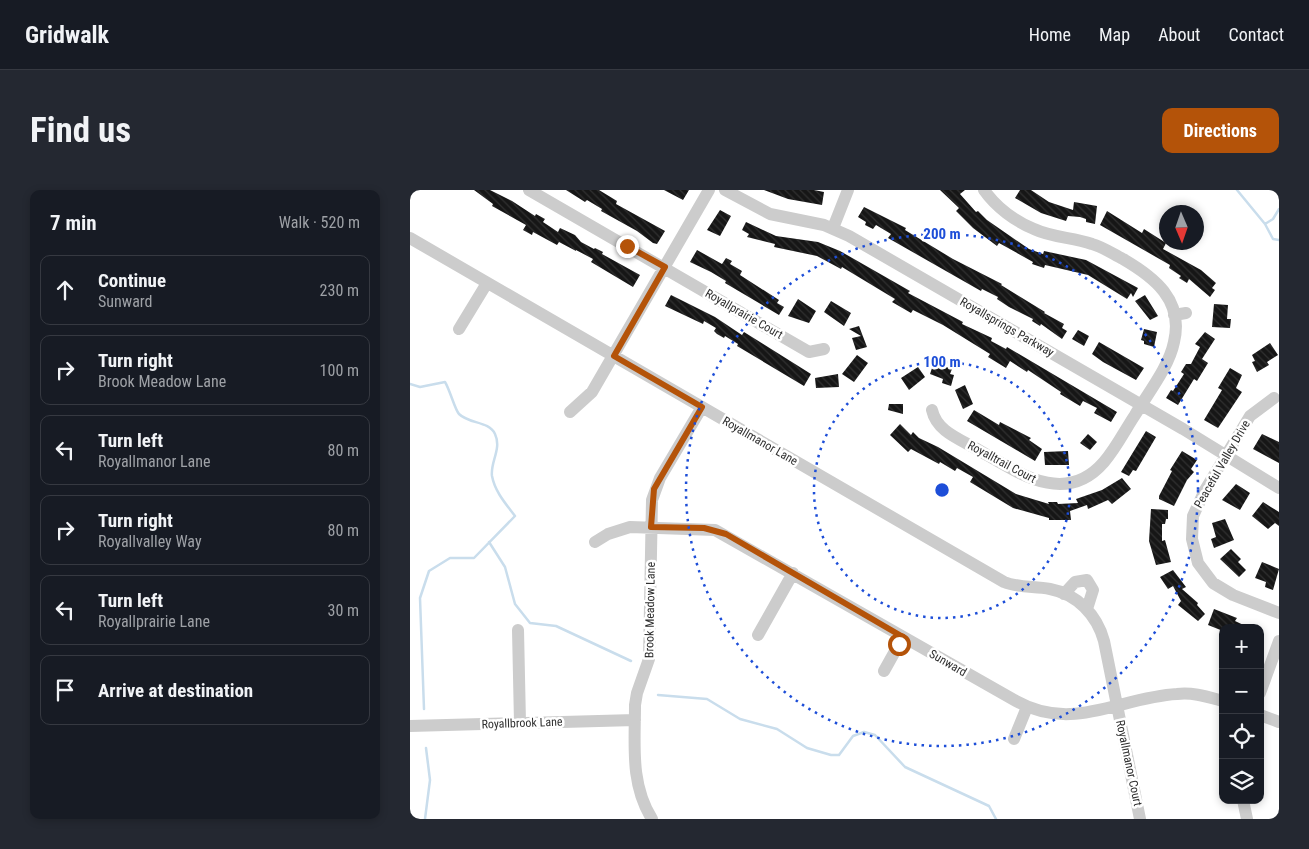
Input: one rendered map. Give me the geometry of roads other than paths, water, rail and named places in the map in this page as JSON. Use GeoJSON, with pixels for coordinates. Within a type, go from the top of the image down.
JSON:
{"type":"FeatureCollection","features":[{"type":"Feature","properties":{"kind":"street","name":"Royallprairie Court"},"geometry":{"type":"LineString","coordinates":[[529,190],[809,352],[824,349]]}},
{"type":"Feature","properties":{"kind":"street"},"geometry":{"type":"LineString","coordinates":[[570,412],[592,392],[709,190]]}},
{"type":"Feature","properties":{"kind":"street","name":"Royallsprings Parkway"},"geometry":{"type":"LineString","coordinates":[[725,190],[770,214],[833,228],[1141,405],[1279,488]]}},
{"type":"Feature","properties":{"kind":"street"},"geometry":{"type":"LineString","coordinates":[[833,228],[848,190]]}},
{"type":"Feature","properties":{"kind":"street","name":"Royalltrail Court"},"geometry":{"type":"LineString","coordinates":[[932,410],[938,426],[1026,477],[1045,483],[1058,484],[1077,480],[1100,466],[1110,455],[1141,405],[1173,347],[1180,314],[1167,295],[1149,275],[1098,246],[1056,237],[1024,224],[1002,209],[984,190]]}},
{"type":"Feature","properties":{"kind":"street","name":"Royallmanor Lane"},"geometry":{"type":"LineString","coordinates":[[410,238],[1004,582],[1020,587],[1050,589],[1064,594],[1087,608],[1103,635],[1117,706]]}},
{"type":"Feature","properties":{"kind":"street"},"geometry":{"type":"LineString","coordinates":[[459,329],[487,283]]}},
{"type":"Feature","properties":{"kind":"street","name":"Peaceful Valley Drive"},"geometry":{"type":"LineString","coordinates":[[1274,398],[1250,416],[1205,490],[1193,516],[1192,539],[1195,555],[1206,576],[1220,588],[1279,613]]}},
{"type":"Feature","properties":{"kind":"street","name":"Brook Meadow Lane"},"geometry":{"type":"LineString","coordinates":[[652,819],[641,801],[636,783],[635,720],[637,693],[649,659],[651,527],[654,489],[702,407]]}},
{"type":"Feature","properties":{"kind":"street","name":"Sunward"},"geometry":{"type":"LineString","coordinates":[[595,542],[619,529],[630,527],[715,530],[1027,707],[1049,714],[1070,715],[1175,694],[1195,694],[1219,700]]}},
{"type":"Feature","properties":{"kind":"street"},"geometry":{"type":"LineString","coordinates":[[758,635],[793,573]]}},
{"type":"Feature","properties":{"kind":"street"},"geometry":{"type":"LineString","coordinates":[[1064,594],[1075,582],[1087,580],[1093,590],[1087,608]]}},
{"type":"Feature","properties":{"kind":"street"},"geometry":{"type":"LineString","coordinates":[[518,630],[520,723]]}},
{"type":"Feature","properties":{"kind":"street"},"geometry":{"type":"LineString","coordinates":[[884,671],[903,637]]}},
{"type":"Feature","properties":{"kind":"street"},"geometry":{"type":"LineString","coordinates":[[1264,682],[1279,641]]}},
{"type":"Feature","properties":{"kind":"street","name":"Royallmanor Court"},"geometry":{"type":"LineString","coordinates":[[1117,706],[1140,819]]}},
{"type":"Feature","properties":{"kind":"street"},"geometry":{"type":"LineString","coordinates":[[1014,738],[1027,707]]}},
{"type":"Feature","properties":{"kind":"street"},"geometry":{"type":"LineString","coordinates":[[1264,716],[1279,722]]}},
{"type":"Feature","properties":{"kind":"street","name":"Royallbrook Lane"},"geometry":{"type":"LineString","coordinates":[[410,726],[635,720]]}},
{"type":"Feature","properties":{"kind":"street"},"geometry":{"type":"LineString","coordinates":[[1244,804],[1247,819]]}},
{"type":"Feature","properties":{"kind":"waterway"},"geometry":{"type":"LineString","coordinates":[[1237,190],[1265,224],[1273,239],[1279,240]]}},
{"type":"Feature","properties":{"kind":"waterway"},"geometry":{"type":"LineString","coordinates":[[1265,224],[1273,219],[1279,209]]}},
{"type":"Feature","properties":{"kind":"waterway"},"geometry":{"type":"LineString","coordinates":[[410,384],[420,387],[445,382],[459,414],[492,430],[497,440],[497,450],[492,471],[493,482],[515,516],[474,558],[450,558],[429,571],[420,598],[424,709]]}},
{"type":"Feature","properties":{"kind":"waterway"},"geometry":{"type":"LineString","coordinates":[[489,542],[505,567],[515,604],[530,623],[556,626],[631,661]]}},
{"type":"Feature","properties":{"kind":"waterway"},"geometry":{"type":"LineString","coordinates":[[658,695],[707,699],[740,719],[777,729],[807,748],[831,755],[839,755],[853,736],[864,732],[875,735],[905,767],[989,806],[996,819]]}},
{"type":"Feature","properties":{"kind":"waterway"},"geometry":{"type":"LineString","coordinates":[[425,819],[430,780],[426,748]]}}]}
